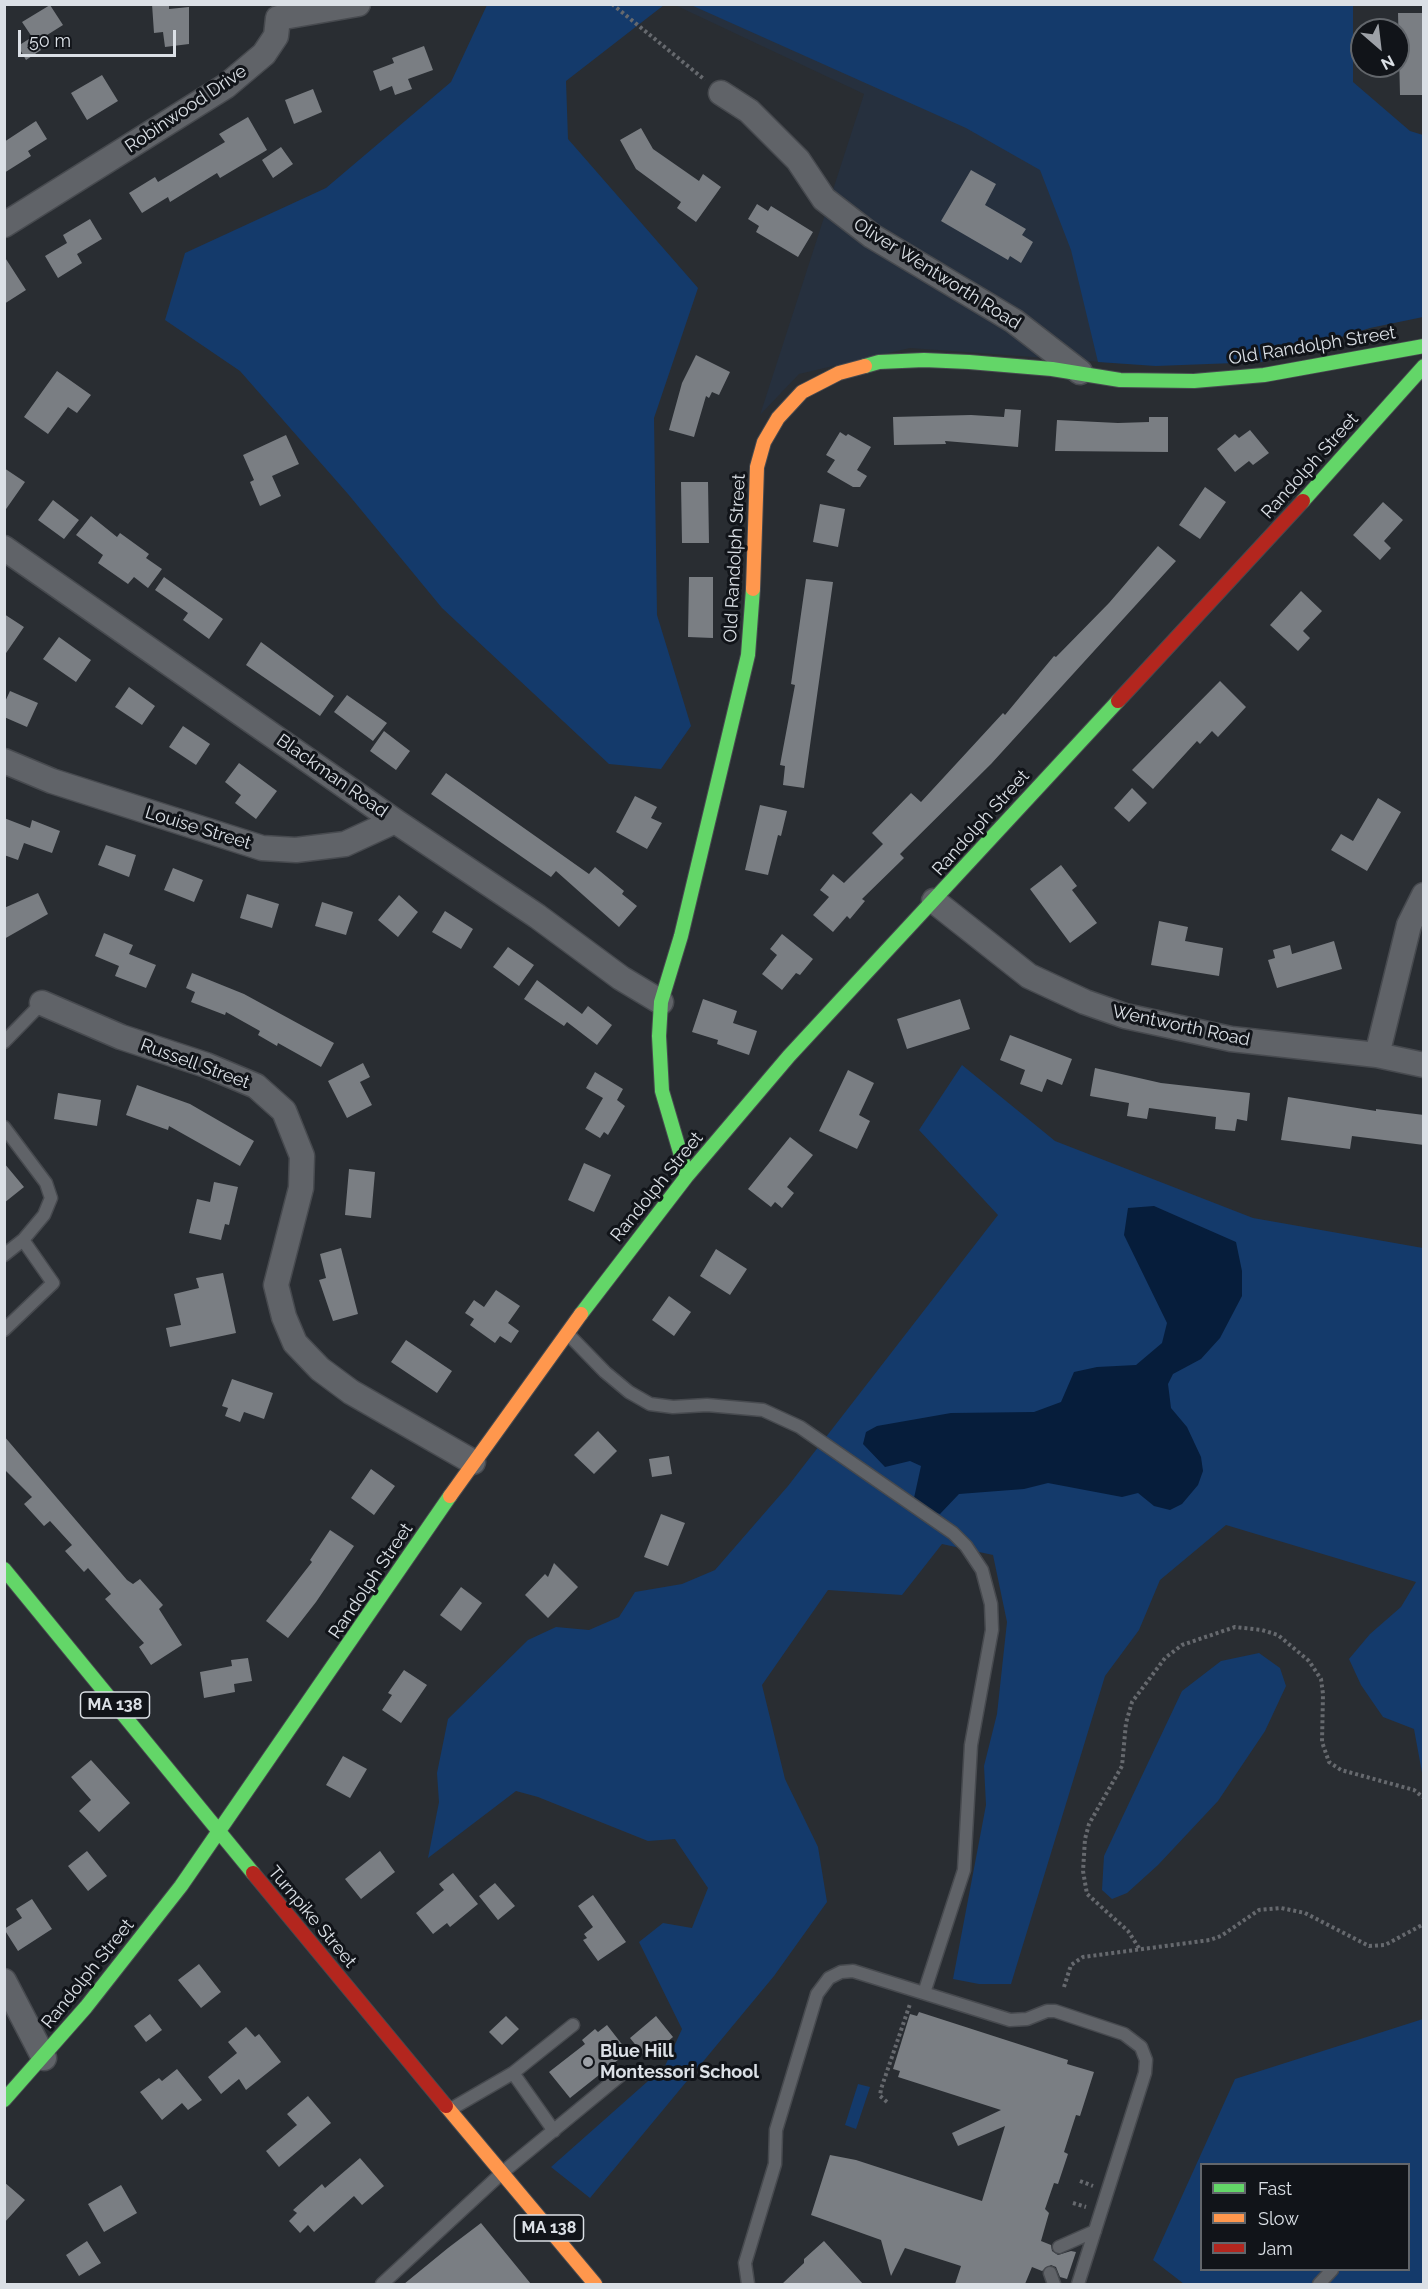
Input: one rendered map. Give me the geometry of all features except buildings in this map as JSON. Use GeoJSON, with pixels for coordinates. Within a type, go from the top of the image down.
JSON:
{"type":"FeatureCollection","features":[{"type":"Feature","properties":{"kind":"main road","name":"Old Randolph Street"},"geometry":{"type":"LineString","coordinates":[[687,1176],[662,1091],[659,1036],[661,1002],[681,936],[748,655],[752,619],[757,467],[764,442],[778,418],[802,392],[839,373],[879,362],[924,360],[969,362],[1052,369],[1120,380],[1194,381],[1264,375],[1424,346]]}},
{"type":"Feature","properties":{"kind":"main road","name":"Randolph Street"},"geometry":{"type":"LineString","coordinates":[[4,2100],[44,2058],[220,1834],[473,1462],[566,1333],[687,1176],[789,1056],[1282,524],[1424,366]]}},
{"type":"Feature","properties":{"kind":"main road","name":"Turnpike Street"},"geometry":{"type":"LineString","coordinates":[[4,1569],[220,1834],[595,2284]]}},
{"type":"Feature","properties":{"kind":"street","name":"Robinwood Drive"},"geometry":{"type":"LineString","coordinates":[[4,225],[226,86],[264,54],[276,36],[277,11],[358,4]]}},
{"type":"Feature","properties":{"kind":"street","name":"Oliver Wentworth Road"},"geometry":{"type":"LineString","coordinates":[[721,93],[749,111],[798,160],[824,199],[872,236],[1014,321],[1084,374]]}},
{"type":"Feature","properties":{"kind":"street","name":"Blackman Road"},"geometry":{"type":"LineString","coordinates":[[4,548],[395,821],[537,916],[621,978],[661,1002]]}},
{"type":"Feature","properties":{"kind":"street","name":"Louise Street"},"geometry":{"type":"LineString","coordinates":[[4,761],[52,781],[262,848],[296,850],[345,844],[395,821]]}},
{"type":"Feature","properties":{"kind":"street"},"geometry":{"type":"LineString","coordinates":[[1377,1055],[1409,925],[1424,895]]}},
{"type":"Feature","properties":{"kind":"street","name":"Wentworth Road"},"geometry":{"type":"LineString","coordinates":[[934,901],[1029,976],[1084,1002],[1125,1016],[1231,1039],[1377,1055],[1424,1065]]}},
{"type":"Feature","properties":{"kind":"street","name":"Russell Street"},"geometry":{"type":"LineString","coordinates":[[42,1004],[121,1037],[206,1065],[256,1086],[284,1111],[302,1156],[301,1188],[276,1285],[284,1317],[295,1343],[320,1369],[351,1392],[473,1462]]}},
{"type":"Feature","properties":{"kind":"street"},"geometry":{"type":"LineString","coordinates":[[4,1980],[44,2058]]}},
{"type":"Feature","properties":{"kind":"lane"},"geometry":{"type":"LineString","coordinates":[[4,1042],[42,1004]]}},
{"type":"Feature","properties":{"kind":"lane"},"geometry":{"type":"LineString","coordinates":[[4,1127],[46,1183],[51,1198],[44,1215],[23,1240],[4,1255]]}},
{"type":"Feature","properties":{"kind":"lane"},"geometry":{"type":"LineString","coordinates":[[4,1330],[53,1283],[23,1240]]}},
{"type":"Feature","properties":{"kind":"lane"},"geometry":{"type":"LineString","coordinates":[[566,1333],[605,1372],[629,1392],[650,1404],[673,1407],[707,1405],[763,1410],[800,1427],[953,1533],[966,1546],[982,1570],[991,1604],[992,1630],[971,1745],[964,1870],[924,1993]]}},
{"type":"Feature","properties":{"kind":"lane"},"geometry":{"type":"LineString","coordinates":[[748,2284],[745,2263],[775,2164],[776,2130],[820,1988],[835,1975],[853,1971],[1010,2020],[1023,2020],[1047,2011],[1056,2011],[1129,2036],[1141,2047],[1146,2060],[1145,2073],[1078,2284]]}},
{"type":"Feature","properties":{"kind":"lane"},"geometry":{"type":"LineString","coordinates":[[451,2109],[513,2073],[573,2025]]}},
{"type":"Feature","properties":{"kind":"lane"},"geometry":{"type":"LineString","coordinates":[[513,2073],[554,2131]]}},
{"type":"Feature","properties":{"kind":"lane"},"geometry":{"type":"LineString","coordinates":[[382,2284],[503,2172],[622,2074]]}},
{"type":"Feature","properties":{"kind":"lane"},"geometry":{"type":"LineString","coordinates":[[1059,2247],[1095,2231]]}},
{"type":"Feature","properties":{"kind":"lane"},"geometry":{"type":"LineString","coordinates":[[1319,2284],[1331,2271]]}},
{"type":"Feature","properties":{"kind":"path"},"geometry":{"type":"LineString","coordinates":[[612,4],[721,93]]}},
{"type":"Feature","properties":{"kind":"path"},"geometry":{"type":"LineString","coordinates":[[1139,1948],[1128,1931],[1087,1894],[1083,1871],[1085,1839],[1089,1824],[1122,1766],[1125,1728],[1132,1702],[1165,1658],[1182,1646],[1235,1627],[1262,1630],[1278,1635],[1309,1661],[1321,1679],[1322,1742],[1329,1762],[1341,1770],[1414,1790],[1424,1798]]}},
{"type":"Feature","properties":{"kind":"path"},"geometry":{"type":"LineString","coordinates":[[1064,1987],[1071,1965],[1078,1959],[1139,1948],[1179,1946],[1210,1940],[1221,1935],[1251,1913],[1276,1908],[1319,1919],[1366,1946],[1385,1945],[1424,1924]]}},
{"type":"Feature","properties":{"kind":"path"},"geometry":{"type":"LineString","coordinates":[[886,2102],[880,2096],[881,2089],[911,2000]]}},
{"type":"Feature","properties":{"kind":"path"},"geometry":{"type":"LineString","coordinates":[[1080,2181],[1099,2188]]}},
{"type":"Feature","properties":{"kind":"path"},"geometry":{"type":"LineString","coordinates":[[1073,2203],[1093,2209]]}},
{"type":"Feature","properties":{"kind":"shaded area"},"geometry":{"type":"Polygon","coordinates":[[[487,5],[664,5],[566,81],[568,139],[698,288],[654,418],[657,615],[691,726],[661,769],[609,764],[442,608],[348,494],[240,371],[165,320],[185,253],[326,188],[451,82],[487,5]]]}},
{"type":"Feature","properties":{"kind":"shaded area"},"geometry":{"type":"Polygon","coordinates":[[[675,5],[1138,5],[1156,366],[910,348],[799,374],[760,415],[864,94],[675,5]]]}},
{"type":"Feature","properties":{"kind":"shaded area"},"geometry":{"type":"Polygon","coordinates":[[[691,5],[1353,5],[1353,18],[1350,18],[1350,78],[1353,78],[1353,82],[1410,131],[1423,135],[1423,317],[1370,328],[1261,362],[1156,366],[1098,362],[1071,250],[1040,170],[966,128],[691,5]]]}},
{"type":"Feature","properties":{"kind":"shaded area"},"geometry":{"type":"Polygon","coordinates":[[[962,1065],[1055,1141],[1253,1218],[1423,1248],[1423,1778],[1414,1729],[1383,1717],[1361,1685],[1349,1659],[1370,1634],[1401,1607],[1416,1582],[1226,1525],[1160,1580],[1139,1630],[1105,1676],[1011,1984],[979,1984],[953,1979],[986,1805],[984,1766],[997,1714],[1007,1622],[993,1555],[942,1544],[902,1595],[828,1590],[762,1685],[785,1779],[818,1847],[827,1902],[774,1976],[590,2198],[551,2167],[665,2066],[682,2029],[639,1942],[663,1923],[692,1928],[708,1888],[675,1839],[648,1841],[538,1797],[516,1791],[428,1858],[439,1802],[437,1773],[448,1719],[528,1640],[556,1627],[589,1630],[619,1617],[635,1592],[682,1584],[715,1570],[788,1486],[998,1215],[919,1130],[962,1065]]]}},
{"type":"Feature","properties":{"kind":"shaded area"},"geometry":{"type":"Polygon","coordinates":[[[1154,1206],[1236,1242],[1242,1271],[1242,1296],[1220,1338],[1201,1359],[1173,1374],[1168,1384],[1171,1408],[1187,1427],[1201,1457],[1203,1471],[1198,1485],[1182,1504],[1170,1510],[1154,1506],[1138,1493],[1122,1497],[1048,1483],[1024,1489],[959,1494],[940,1514],[920,1508],[914,1498],[921,1466],[910,1461],[885,1467],[863,1444],[866,1432],[877,1426],[951,1413],[1034,1412],[1061,1402],[1074,1372],[1097,1367],[1136,1365],[1162,1343],[1167,1323],[1124,1235],[1128,1208],[1154,1206]]]}},
{"type":"Feature","properties":{"kind":"shaded area"},"geometry":{"type":"Polygon","coordinates":[[[1259,1653],[1280,1668],[1286,1686],[1265,1731],[1218,1801],[1158,1865],[1127,1893],[1112,1899],[1102,1890],[1104,1856],[1182,1691],[1221,1661],[1259,1653]]]}},
{"type":"Feature","properties":{"kind":"shaded area"},"geometry":{"type":"Polygon","coordinates":[[[1423,2019],[1423,2284],[1184,2284],[1153,2260],[1235,2079],[1423,2019]]]}},
{"type":"Feature","properties":{"kind":"shaded area"},"geometry":{"type":"Polygon","coordinates":[[[858,2084],[870,2087],[856,2129],[845,2125],[858,2084]]]}},
{"type":"Feature","properties":{"kind":"traffic: fast"},"geometry":{"type":"LineString","coordinates":[[865,366],[879,362],[924,360],[969,362],[1052,369],[1120,380],[1194,381],[1264,375],[1424,346]]}},
{"type":"Feature","properties":{"kind":"traffic: fast"},"geometry":{"type":"LineString","coordinates":[[1303,501],[1424,366]]}},
{"type":"Feature","properties":{"kind":"traffic: fast"},"geometry":{"type":"LineString","coordinates":[[687,1176],[662,1091],[659,1036],[661,1002],[681,936],[748,655],[753,589]]}},
{"type":"Feature","properties":{"kind":"traffic: fast"},"geometry":{"type":"LineString","coordinates":[[581,1314],[687,1176],[789,1056],[1118,701]]}},
{"type":"Feature","properties":{"kind":"traffic: fast"},"geometry":{"type":"LineString","coordinates":[[4,2100],[86,2007],[181,1886],[450,1496]]}},
{"type":"Feature","properties":{"kind":"traffic: fast"},"geometry":{"type":"LineString","coordinates":[[4,1569],[253,1873]]}},
{"type":"Feature","properties":{"kind":"traffic: slow"},"geometry":{"type":"LineString","coordinates":[[753,589],[757,467],[764,442],[778,418],[802,392],[839,373],[865,366]]}},
{"type":"Feature","properties":{"kind":"traffic: slow"},"geometry":{"type":"LineString","coordinates":[[450,1496],[581,1314]]}},
{"type":"Feature","properties":{"kind":"traffic: slow"},"geometry":{"type":"LineString","coordinates":[[446,2106],[595,2284]]}},
{"type":"Feature","properties":{"kind":"traffic: jam"},"geometry":{"type":"LineString","coordinates":[[1118,701],[1303,501]]}},
{"type":"Feature","properties":{"kind":"traffic: jam"},"geometry":{"type":"LineString","coordinates":[[253,1873],[446,2106]]}},
{"type":"Feature","properties":{"kind":"place","name":"Blue Hill Montessori School"},"geometry":{"type":"Point","coordinates":[588,2062]}}]}
